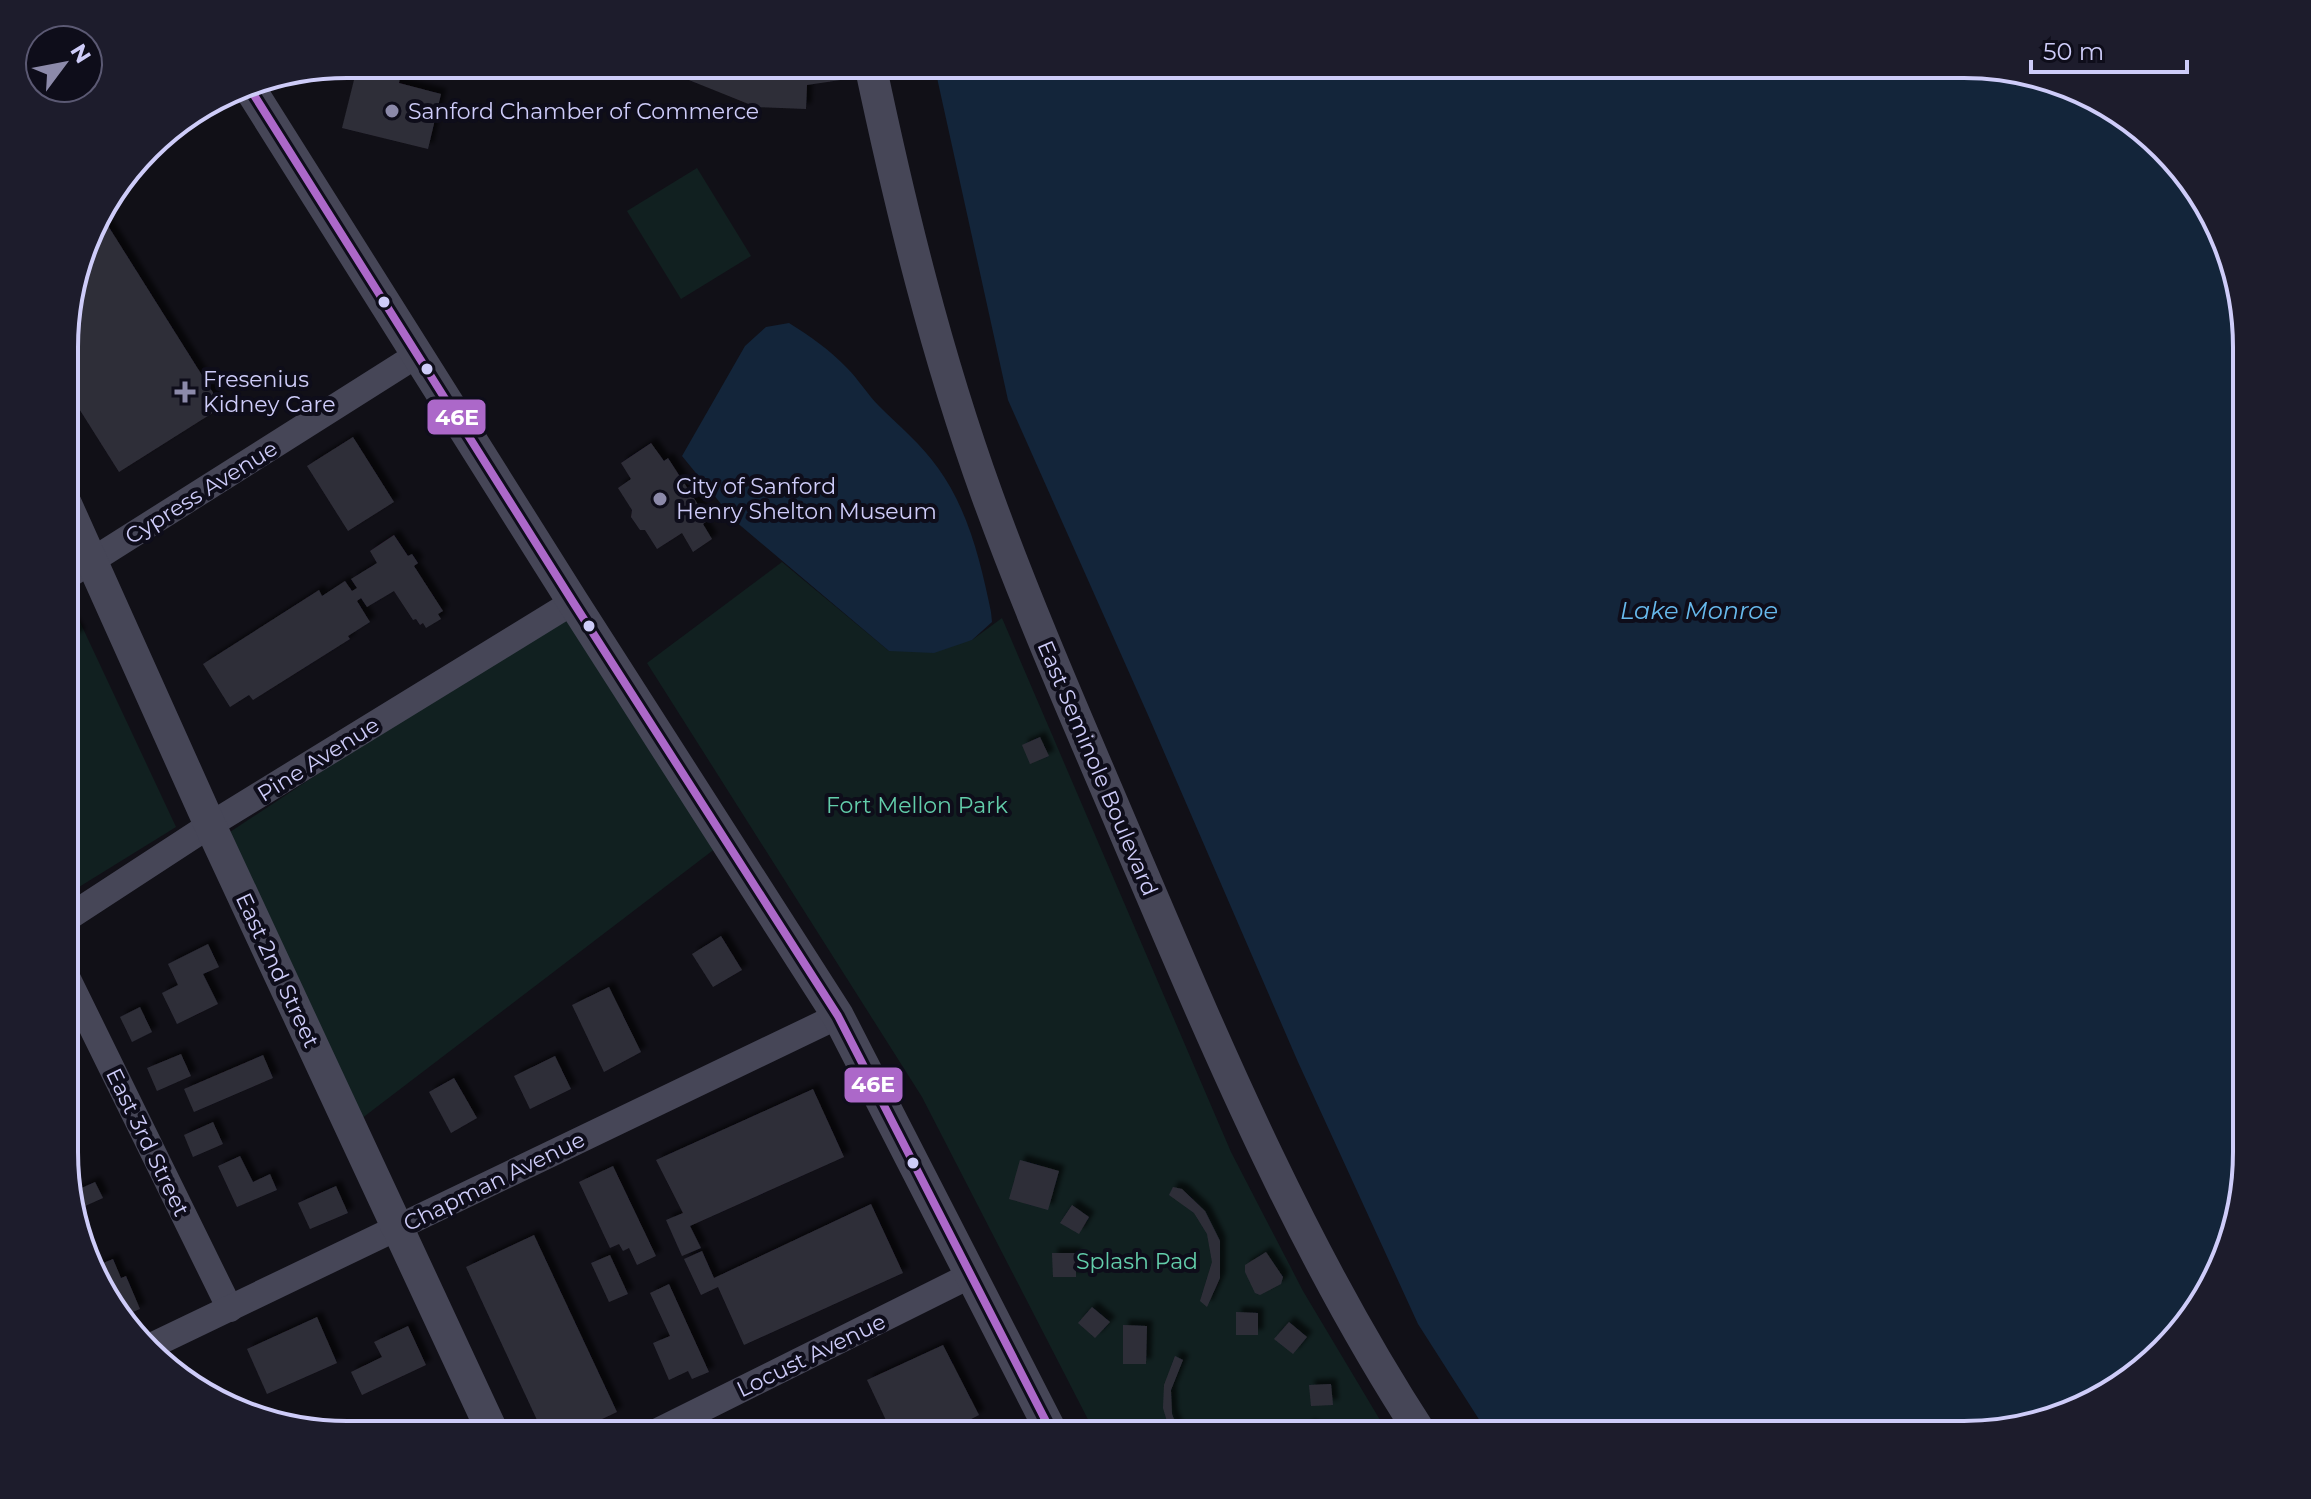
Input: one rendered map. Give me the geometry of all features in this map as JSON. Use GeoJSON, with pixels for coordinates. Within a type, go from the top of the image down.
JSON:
{"type":"FeatureCollection","features":[{"type":"Feature","properties":{"kind":"street","name":"East Seminole Boulevard"},"geometry":{"type":"LineString","coordinates":[[873,78],[920,286],[982,480],[1026,598],[1223,1064],[1319,1263],[1413,1420]]}},
{"type":"Feature","properties":{"kind":"street"},"geometry":{"type":"LineString","coordinates":[[254,95],[838,1016],[1046,1421]]}},
{"type":"Feature","properties":{"kind":"street","name":"Cypress Avenue"},"geometry":{"type":"LineString","coordinates":[[80,569],[417,355]]}},
{"type":"Feature","properties":{"kind":"street","name":"East 2nd Street"},"geometry":{"type":"LineString","coordinates":[[80,569],[210,825],[488,1421]]}},
{"type":"Feature","properties":{"kind":"street","name":"Pine Avenue"},"geometry":{"type":"LineString","coordinates":[[78,911],[210,825],[573,602]]}},
{"type":"Feature","properties":{"kind":"street","name":"East 3rd Street"},"geometry":{"type":"LineString","coordinates":[[78,999],[230,1309]]}},
{"type":"Feature","properties":{"kind":"street","name":"Chapman Avenue"},"geometry":{"type":"LineString","coordinates":[[158,1343],[838,1016]]}},
{"type":"Feature","properties":{"kind":"street","name":"Locust Avenue"},"geometry":{"type":"LineString","coordinates":[[678,1421],[971,1275]]}},
{"type":"Feature","properties":{"kind":"green space"},"geometry":{"type":"Polygon","coordinates":[[[697,168],[751,256],[681,299],[627,211],[697,168]]]}},
{"type":"Feature","properties":{"kind":"green space","name":"Fort Mellon Park"},"geometry":{"type":"Polygon","coordinates":[[[782,562],[889,651],[972,640],[1002,618],[1231,1152],[1303,1291],[1380,1420],[1089,1421],[922,1097],[647,663],[782,562]]]}},
{"type":"Feature","properties":{"kind":"green space"},"geometry":{"type":"Polygon","coordinates":[[[78,618],[176,827],[78,888],[78,618]]]}},
{"type":"Feature","properties":{"kind":"green space"},"geometry":{"type":"Polygon","coordinates":[[[568,618],[716,848],[361,1119],[227,834],[354,750],[568,618]]]}},
{"type":"Feature","properties":{"kind":"water","name":"Lake Monroe"},"geometry":{"type":"Polygon","coordinates":[[[937,78],[1964,78],[2017,83],[2051,92],[2114,123],[2166,169],[2197,212],[2219,260],[2228,294],[2232,329],[2232,1170],[2228,1205],[2219,1239],[2188,1302],[2142,1354],[2099,1385],[2067,1401],[2017,1416],[1982,1420],[1480,1420],[1418,1324],[1298,1062],[1008,400],[937,78]]]}},
{"type":"Feature","properties":{"kind":"water"},"geometry":{"type":"Polygon","coordinates":[[[789,323],[820,344],[847,368],[924,451],[958,501],[972,537],[991,612],[992,622],[972,640],[934,653],[889,651],[735,521],[682,456],[745,346],[766,327],[789,323]]]}},
{"type":"Feature","properties":{"kind":"building","name":"Sanford Chamber of Commerce"},"geometry":{"type":"Polygon","coordinates":[[[354,78],[400,78],[399,83],[441,94],[428,149],[342,128],[354,78]]]}},
{"type":"Feature","properties":{"kind":"building"},"geometry":{"type":"Polygon","coordinates":[[[684,78],[854,78],[807,85],[806,109],[756,107],[684,78]]]}},
{"type":"Feature","properties":{"kind":"building"},"geometry":{"type":"Polygon","coordinates":[[[108,225],[222,407],[119,472],[78,407],[80,312],[92,260],[108,225]]]}},
{"type":"Feature","properties":{"kind":"building"},"geometry":{"type":"Polygon","coordinates":[[[353,437],[394,502],[348,531],[307,466],[353,437]]]}},
{"type":"Feature","properties":{"kind":"building","name":"City of Sanford Henry Shelton Museum"},"geometry":{"type":"Polygon","coordinates":[[[651,443],[664,461],[668,458],[708,520],[703,524],[712,539],[693,552],[682,533],[657,549],[645,530],[640,530],[631,517],[632,510],[618,488],[631,479],[621,463],[651,443]]]}},
{"type":"Feature","properties":{"kind":"building"},"geometry":{"type":"Polygon","coordinates":[[[394,535],[408,556],[412,554],[418,563],[414,566],[443,611],[438,614],[441,619],[426,628],[423,623],[420,625],[416,619],[413,620],[394,591],[367,607],[361,598],[357,601],[370,622],[348,636],[350,639],[253,700],[249,695],[230,707],[203,664],[319,590],[322,596],[345,581],[352,591],[357,588],[351,579],[377,563],[370,551],[394,535]]]}},
{"type":"Feature","properties":{"kind":"building"},"geometry":{"type":"Polygon","coordinates":[[[1040,737],[1049,756],[1030,764],[1022,745],[1040,737]]]}},
{"type":"Feature","properties":{"kind":"building"},"geometry":{"type":"Polygon","coordinates":[[[721,936],[742,970],[713,987],[692,954],[721,936]]]}},
{"type":"Feature","properties":{"kind":"building"},"geometry":{"type":"Polygon","coordinates":[[[208,944],[219,967],[203,974],[218,1004],[177,1024],[162,993],[178,985],[168,964],[208,944]]]}},
{"type":"Feature","properties":{"kind":"building"},"geometry":{"type":"Polygon","coordinates":[[[609,987],[641,1052],[604,1072],[572,1005],[609,987]]]}},
{"type":"Feature","properties":{"kind":"building"},"geometry":{"type":"Polygon","coordinates":[[[140,1007],[152,1032],[132,1042],[120,1017],[140,1007]]]}},
{"type":"Feature","properties":{"kind":"building"},"geometry":{"type":"Polygon","coordinates":[[[181,1054],[191,1076],[157,1091],[147,1068],[181,1054]]]}},
{"type":"Feature","properties":{"kind":"building"},"geometry":{"type":"Polygon","coordinates":[[[263,1055],[273,1078],[194,1112],[184,1089],[263,1055]]]}},
{"type":"Feature","properties":{"kind":"building"},"geometry":{"type":"Polygon","coordinates":[[[555,1056],[571,1089],[530,1109],[514,1076],[555,1056]]]}},
{"type":"Feature","properties":{"kind":"building"},"geometry":{"type":"Polygon","coordinates":[[[454,1078],[477,1118],[451,1133],[429,1092],[454,1078]]]}},
{"type":"Feature","properties":{"kind":"building"},"geometry":{"type":"Polygon","coordinates":[[[813,1089],[844,1157],[690,1226],[701,1248],[682,1256],[666,1220],[683,1213],[656,1160],[813,1089]]]}},
{"type":"Feature","properties":{"kind":"building"},"geometry":{"type":"Polygon","coordinates":[[[213,1122],[223,1144],[193,1157],[184,1135],[213,1122]]]}},
{"type":"Feature","properties":{"kind":"building"},"geometry":{"type":"Polygon","coordinates":[[[240,1156],[253,1182],[270,1174],[277,1190],[237,1207],[218,1166],[240,1156]]]}},
{"type":"Feature","properties":{"kind":"building"},"geometry":{"type":"Polygon","coordinates":[[[1020,1160],[1059,1171],[1048,1210],[1009,1199],[1020,1160]]]}},
{"type":"Feature","properties":{"kind":"building"},"geometry":{"type":"Polygon","coordinates":[[[613,1166],[656,1256],[637,1265],[629,1248],[623,1251],[619,1244],[610,1248],[579,1182],[613,1166]]]}},
{"type":"Feature","properties":{"kind":"building"},"geometry":{"type":"Polygon","coordinates":[[[95,1182],[103,1198],[84,1207],[80,1189],[95,1182]]]}},
{"type":"Feature","properties":{"kind":"building"},"geometry":{"type":"Polygon","coordinates":[[[336,1186],[348,1213],[310,1229],[298,1203],[336,1186]]]}},
{"type":"Feature","properties":{"kind":"building"},"geometry":{"type":"Polygon","coordinates":[[[1173,1187],[1182,1189],[1205,1211],[1220,1241],[1220,1278],[1207,1307],[1200,1301],[1212,1262],[1207,1234],[1194,1213],[1169,1195],[1173,1187]]]}},
{"type":"Feature","properties":{"kind":"building"},"geometry":{"type":"Polygon","coordinates":[[[871,1204],[903,1273],[744,1345],[718,1287],[701,1295],[684,1259],[702,1251],[714,1278],[871,1204]]]}},
{"type":"Feature","properties":{"kind":"building"},"geometry":{"type":"Polygon","coordinates":[[[1072,1205],[1089,1217],[1079,1234],[1060,1223],[1072,1205]]]}},
{"type":"Feature","properties":{"kind":"building"},"geometry":{"type":"Polygon","coordinates":[[[534,1235],[617,1412],[598,1421],[537,1421],[466,1267],[534,1235]]]}},
{"type":"Feature","properties":{"kind":"building"},"geometry":{"type":"Polygon","coordinates":[[[1266,1252],[1283,1277],[1281,1284],[1260,1295],[1255,1293],[1245,1265],[1266,1252]]]}},
{"type":"Feature","properties":{"kind":"building"},"geometry":{"type":"Polygon","coordinates":[[[1052,1253],[1076,1253],[1076,1277],[1053,1277],[1052,1253]]]}},
{"type":"Feature","properties":{"kind":"building"},"geometry":{"type":"Polygon","coordinates":[[[610,1255],[628,1294],[609,1302],[591,1263],[610,1255]]]}},
{"type":"Feature","properties":{"kind":"building"},"geometry":{"type":"Polygon","coordinates":[[[113,1259],[121,1278],[126,1276],[140,1309],[131,1313],[102,1263],[113,1259]]]}},
{"type":"Feature","properties":{"kind":"building"},"geometry":{"type":"Polygon","coordinates":[[[669,1284],[709,1372],[692,1379],[688,1371],[669,1380],[653,1343],[670,1336],[650,1293],[669,1284]]]}},
{"type":"Feature","properties":{"kind":"building"},"geometry":{"type":"Polygon","coordinates":[[[1092,1307],[1110,1322],[1095,1338],[1078,1323],[1092,1307]]]}},
{"type":"Feature","properties":{"kind":"building"},"geometry":{"type":"Polygon","coordinates":[[[1236,1312],[1258,1313],[1258,1335],[1236,1335],[1236,1312]]]}},
{"type":"Feature","properties":{"kind":"building"},"geometry":{"type":"Polygon","coordinates":[[[317,1317],[337,1363],[267,1394],[247,1349],[317,1317]]]}},
{"type":"Feature","properties":{"kind":"building"},"geometry":{"type":"Polygon","coordinates":[[[1289,1322],[1307,1337],[1293,1354],[1274,1339],[1289,1322]]]}},
{"type":"Feature","properties":{"kind":"building"},"geometry":{"type":"Polygon","coordinates":[[[1123,1325],[1147,1326],[1146,1364],[1123,1364],[1123,1325]]]}},
{"type":"Feature","properties":{"kind":"building"},"geometry":{"type":"Polygon","coordinates":[[[408,1326],[426,1365],[362,1395],[351,1372],[382,1357],[374,1342],[408,1326]]]}},
{"type":"Feature","properties":{"kind":"building"},"geometry":{"type":"Polygon","coordinates":[[[943,1345],[979,1415],[968,1421],[886,1421],[867,1380],[943,1345]]]}},
{"type":"Feature","properties":{"kind":"building"},"geometry":{"type":"Polygon","coordinates":[[[1175,1356],[1183,1360],[1171,1390],[1174,1420],[1167,1420],[1163,1408],[1164,1385],[1175,1356]]]}},
{"type":"Feature","properties":{"kind":"building"},"geometry":{"type":"Polygon","coordinates":[[[1331,1384],[1333,1405],[1311,1406],[1309,1385],[1331,1384]]]}},
{"type":"Feature","properties":{"kind":"transit line","name":"46E"},"geometry":{"type":"LineString","coordinates":[[254,95],[838,1016],[1046,1421]]}},
{"type":"Feature","properties":{"kind":"place","name":"Sanford Chamber of Commerce"},"geometry":{"type":"Point","coordinates":[392,111]}},
{"type":"Feature","properties":{"kind":"place","name":"Fresenius Kidney Care"},"geometry":{"type":"Point","coordinates":[185,392]}},
{"type":"Feature","properties":{"kind":"place","name":"City of Sanford Henry Shelton Museum"},"geometry":{"type":"Point","coordinates":[660,499]}},
{"type":"Feature","properties":{"kind":"park label","name":"Splash Pad"},"geometry":{"type":"Point","coordinates":[1137,1261]}}]}
